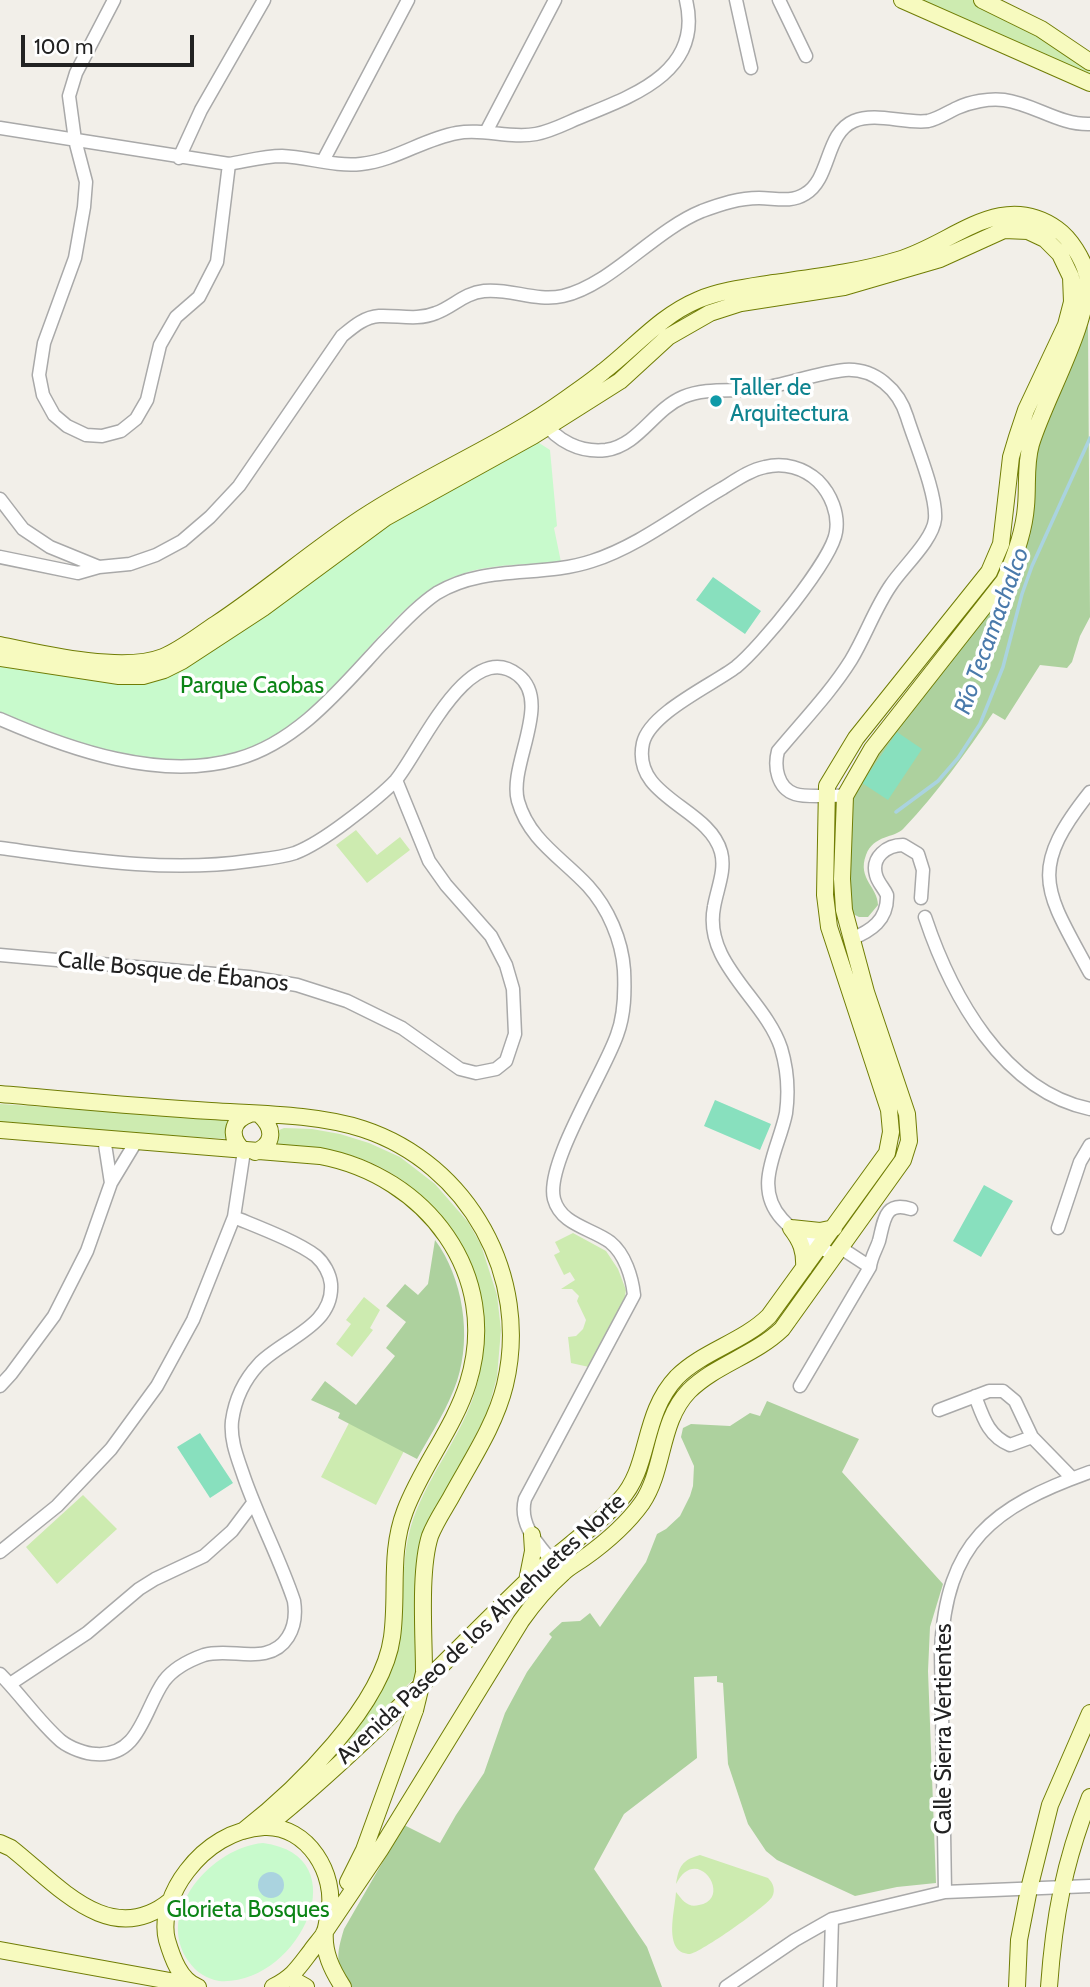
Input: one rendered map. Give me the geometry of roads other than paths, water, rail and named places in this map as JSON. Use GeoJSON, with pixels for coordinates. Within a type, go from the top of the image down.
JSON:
{"type":"FeatureCollection","features":[{"type":"Feature","properties":{"kind":"street"},"geometry":{"type":"LineString","coordinates":[[114,0],[76,73],[69,96],[75,140],[86,182],[75,258],[44,343],[39,375],[43,395],[54,415],[67,426],[86,435],[102,436],[121,431],[136,419],[147,400],[160,345],[176,317],[199,297],[217,262],[229,164]]}},
{"type":"Feature","properties":{"kind":"street"},"geometry":{"type":"LineString","coordinates":[[179,158],[201,110],[264,0]]}},
{"type":"Feature","properties":{"kind":"street"},"geometry":{"type":"LineString","coordinates":[[323,161],[408,0]]}},
{"type":"Feature","properties":{"kind":"street"},"geometry":{"type":"LineString","coordinates":[[485,132],[555,0]]}},
{"type":"Feature","properties":{"kind":"street"},"geometry":{"type":"LineString","coordinates":[[0,128],[229,164],[265,157],[360,164],[404,154],[459,133],[538,134],[620,101],[647,87],[666,72],[679,57],[687,37],[689,14],[685,0]]}},
{"type":"Feature","properties":{"kind":"street"},"geometry":{"type":"LineString","coordinates":[[736,0],[751,68]]}},
{"type":"Feature","properties":{"kind":"street"},"geometry":{"type":"LineString","coordinates":[[779,0],[806,56]]}},
{"type":"Feature","properties":{"kind":"street"},"geometry":{"type":"LineString","coordinates":[[902,0],[1090,83]]}},
{"type":"Feature","properties":{"kind":"street"},"geometry":{"type":"LineString","coordinates":[[982,0],[1041,29],[1090,62]]}},
{"type":"Feature","properties":{"kind":"street"},"geometry":{"type":"LineString","coordinates":[[0,557],[57,571],[78,573],[99,567],[130,564],[156,555],[182,541],[210,517],[239,486],[342,336],[358,323],[377,316],[415,318],[436,313],[467,295],[484,291],[508,291],[539,298],[563,296],[600,279],[668,229],[699,212],[730,201],[758,198],[795,199],[808,193],[817,182],[841,132],[854,121],[933,120],[961,106],[981,101],[1004,100],[1076,124],[1090,124]]}},
{"type":"Feature","properties":{"kind":"street","name":"Avenida Paseo de los Ahuehuetes Norte"},"geometry":{"type":"LineString","coordinates":[[266,1827],[310,1791],[527,1581],[597,1523],[627,1492],[639,1467],[657,1406],[671,1384],[688,1367],[762,1323],[884,1160],[891,1139],[889,1110],[866,992],[846,925],[842,894],[845,796],[872,749],[1004,581],[1018,549],[1026,507],[1027,466],[1031,443],[1084,323],[1089,298],[1087,275],[1077,252],[1063,234],[1046,221],[1032,215],[1003,214],[983,220],[935,246],[900,260],[839,274],[733,290],[697,300],[657,324],[544,422]]}},
{"type":"Feature","properties":{"kind":"street"},"geometry":{"type":"LineString","coordinates":[[983,220],[988,236]]}},
{"type":"Feature","properties":{"kind":"street","name":"Avenida Paseo de los Ahuehuetes Norte"},"geometry":{"type":"LineString","coordinates":[[0,658],[119,676],[154,673],[182,662],[263,608],[293,577],[378,507],[620,381],[668,337],[710,313],[741,303],[844,287],[904,271],[940,259],[1004,230],[1028,231],[1045,239],[1060,254],[1071,277],[1072,302],[1066,325],[1026,410],[1014,447],[1002,544],[989,572],[856,738],[827,786],[825,895],[829,927],[907,1114],[909,1142],[899,1169],[789,1320],[773,1337],[699,1382],[685,1395],[669,1425],[653,1482],[642,1502],[611,1536],[562,1574],[539,1596],[380,1850],[324,1933]]}},
{"type":"Feature","properties":{"kind":"street"},"geometry":{"type":"LineString","coordinates":[[544,422],[561,439],[577,447],[612,449],[634,438],[656,415],[684,397],[708,391],[755,389],[848,370],[868,372],[883,380],[897,395],[906,411],[934,502],[935,521],[928,536],[891,585],[849,662],[778,751],[777,772],[789,791],[795,795],[845,796]]}},
{"type":"Feature","properties":{"kind":"street"},"geometry":{"type":"LineString","coordinates":[[0,719],[71,746],[137,762],[189,766],[234,760],[269,746],[311,717],[417,608],[453,585],[489,574],[567,567],[601,558],[622,549],[756,470],[784,466],[811,476],[825,489],[833,506],[836,524],[830,551],[770,632],[737,665],[653,725],[645,736],[642,752],[649,780],[708,830],[720,848],[723,865],[712,914],[718,945],[728,966],[772,1027],[786,1070],[788,1085],[785,1117],[767,1178],[767,1187],[777,1214],[791,1228],[820,1247],[870,1267]]}},
{"type":"Feature","properties":{"kind":"street"},"geometry":{"type":"LineString","coordinates":[[0,499],[23,529],[50,547],[99,567]]}},
{"type":"Feature","properties":{"kind":"street"},"geometry":{"type":"LineString","coordinates":[[1007,506],[1026,507]]}},
{"type":"Feature","properties":{"kind":"street","name":"Avenida Paseo de los Ahuehuetes Norte"},"geometry":{"type":"LineString","coordinates":[[0,645],[120,664],[151,661],[176,651],[293,577]]}},
{"type":"Feature","properties":{"kind":"street"},"geometry":{"type":"LineString","coordinates":[[0,848],[177,866],[232,863],[295,853],[313,845],[347,821],[396,780],[450,697],[469,678],[486,669],[503,668],[518,675],[529,690],[532,709],[517,777],[517,797],[525,820],[540,842],[589,888],[598,900],[612,923],[624,964],[625,998],[619,1031],[562,1156],[553,1191],[556,1206],[565,1217],[611,1243],[617,1250],[631,1276],[634,1295],[525,1499],[523,1515],[532,1535],[562,1574]]}},
{"type":"Feature","properties":{"kind":"street","name":"Calle Bosque de Ébanos"},"geometry":{"type":"LineString","coordinates":[[0,955],[248,977],[298,985],[347,1001],[402,1028],[460,1069],[476,1073],[496,1069],[506,1061],[515,1034],[513,989],[506,965],[491,936],[446,885],[429,861],[396,780]]}},
{"type":"Feature","properties":{"kind":"street"},"geometry":{"type":"LineString","coordinates":[[1090,792],[1056,841],[1050,857],[1048,875],[1055,908],[1090,973]]}},
{"type":"Feature","properties":{"kind":"street"},"geometry":{"type":"LineString","coordinates":[[851,939],[874,928],[884,911],[887,895],[877,879],[875,867],[878,857],[886,848],[903,845],[918,854],[923,870],[921,898]]}},
{"type":"Feature","properties":{"kind":"street"},"geometry":{"type":"LineString","coordinates":[[925,917],[954,988],[1001,1055],[1018,1074],[1045,1093],[1072,1105],[1090,1109]]}},
{"type":"Feature","properties":{"kind":"street"},"geometry":{"type":"LineString","coordinates":[[0,1094],[255,1114],[344,1124],[381,1136],[432,1166],[460,1194],[483,1226],[500,1264],[512,1327],[509,1369],[498,1409],[435,1524],[427,1546],[424,1673],[415,1710],[363,1850],[324,1933],[290,1978],[273,1987]]}},
{"type":"Feature","properties":{"kind":"street"},"geometry":{"type":"LineString","coordinates":[[255,1114],[268,1122],[270,1141],[264,1148],[250,1151],[236,1144],[232,1135],[234,1125],[241,1117],[255,1114]]}},
{"type":"Feature","properties":{"kind":"street"},"geometry":{"type":"LineString","coordinates":[[1,1134],[137,1140],[320,1156],[352,1163],[382,1176],[409,1194],[443,1230],[460,1259],[471,1293],[475,1328],[473,1363],[464,1396],[423,1474],[400,1526],[394,1559],[392,1635],[384,1665],[335,1744],[283,1798],[243,1831]]}},
{"type":"Feature","properties":{"kind":"street"},"geometry":{"type":"LineString","coordinates":[[104,1138],[111,1183]]}},
{"type":"Feature","properties":{"kind":"street"},"geometry":{"type":"LineString","coordinates":[[0,1385],[54,1316],[87,1251],[111,1183],[137,1140]]}},
{"type":"Feature","properties":{"kind":"street"},"geometry":{"type":"LineString","coordinates":[[1058,1228],[1083,1154],[1090,1145]]}},
{"type":"Feature","properties":{"kind":"street"},"geometry":{"type":"LineString","coordinates":[[0,1552],[57,1506],[111,1449],[157,1386],[194,1320],[234,1217],[250,1151]]}},
{"type":"Feature","properties":{"kind":"street"},"geometry":{"type":"LineString","coordinates":[[800,1386],[870,1267],[886,1216],[895,1207],[911,1209]]}},
{"type":"Feature","properties":{"kind":"street"},"geometry":{"type":"LineString","coordinates":[[0,1674],[62,1742],[90,1754],[106,1754],[122,1749],[133,1739],[164,1681],[182,1666],[214,1653],[237,1652],[255,1655],[274,1651],[280,1647],[293,1626],[294,1601],[253,1503],[233,1443],[232,1422],[246,1381],[261,1362],[310,1327],[328,1302],[331,1286],[327,1272],[315,1256],[234,1217]]}},
{"type":"Feature","properties":{"kind":"street"},"geometry":{"type":"LineString","coordinates":[[791,1228],[820,1231],[834,1228]]}},
{"type":"Feature","properties":{"kind":"street"},"geometry":{"type":"LineString","coordinates":[[791,1228],[802,1247],[804,1268]]}},
{"type":"Feature","properties":{"kind":"street"},"geometry":{"type":"LineString","coordinates":[[939,1410],[989,1391],[1003,1391],[1015,1401],[1032,1437],[1072,1478]]}},
{"type":"Feature","properties":{"kind":"street"},"geometry":{"type":"LineString","coordinates":[[975,1396],[987,1427],[999,1441],[1010,1446],[1032,1437]]}},
{"type":"Feature","properties":{"kind":"street","name":"Calle Sierra Vertientes"},"geometry":{"type":"LineString","coordinates":[[945,1892],[942,1651],[943,1616],[951,1583],[965,1554],[982,1531],[998,1516],[1072,1478],[1090,1472]]}},
{"type":"Feature","properties":{"kind":"street"},"geometry":{"type":"LineString","coordinates":[[10,1684],[88,1633],[147,1584],[204,1556],[232,1531],[253,1503]]}},
{"type":"Feature","properties":{"kind":"street"},"geometry":{"type":"LineString","coordinates":[[527,1581],[533,1550],[532,1535]]}},
{"type":"Feature","properties":{"kind":"street"},"geometry":{"type":"LineString","coordinates":[[1017,1987],[1019,1940],[1051,1805],[1090,1713]]}},
{"type":"Feature","properties":{"kind":"street"},"geometry":{"type":"LineString","coordinates":[[1049,1987],[1061,1886],[1090,1797]]}},
{"type":"Feature","properties":{"kind":"street"},"geometry":{"type":"LineString","coordinates":[[195,1986],[173,1961],[165,1931],[170,1901],[181,1878],[201,1856],[222,1840],[243,1831],[266,1827],[285,1831],[301,1841],[315,1853],[324,1867],[330,1882],[331,1901],[324,1933],[330,1964],[343,1987]]}},
{"type":"Feature","properties":{"kind":"street"},"geometry":{"type":"LineString","coordinates":[[0,1843],[11,1848],[75,1900],[97,1914],[133,1918],[157,1911],[170,1901]]}},
{"type":"Feature","properties":{"kind":"street"},"geometry":{"type":"LineString","coordinates":[[726,1987],[795,1940],[832,1919],[945,1892],[1090,1886]]}},
{"type":"Feature","properties":{"kind":"street"},"geometry":{"type":"LineString","coordinates":[[830,1987],[832,1919]]}},
{"type":"Feature","properties":{"kind":"street"},"geometry":{"type":"LineString","coordinates":[[0,1950],[195,1986]]}},
{"type":"Feature","properties":{"kind":"street"},"geometry":{"type":"LineString","coordinates":[[290,1978],[306,1987]]}},
{"type":"Feature","properties":{"kind":"water"},"geometry":{"type":"Polygon","coordinates":[[[271,1872],[280,1876],[284,1885],[280,1894],[271,1898],[262,1894],[258,1885],[262,1876],[271,1872]]]}},
{"type":"Feature","properties":{"kind":"waterway","name":"Río Tecamachalco"},"geometry":{"type":"LineString","coordinates":[[896,812],[938,781],[958,758],[980,724],[1003,667],[1032,566],[1090,438]]}},
{"type":"Feature","properties":{"kind":"place","name":"Taller de Arquitectura"},"geometry":{"type":"Point","coordinates":[716,401]}},
{"type":"Feature","properties":{"kind":"park label","name":"Parque Caobas"},"geometry":{"type":"Point","coordinates":[252,686]}},
{"type":"Feature","properties":{"kind":"park label","name":"Glorieta Bosques"},"geometry":{"type":"Point","coordinates":[248,1910]}}]}
